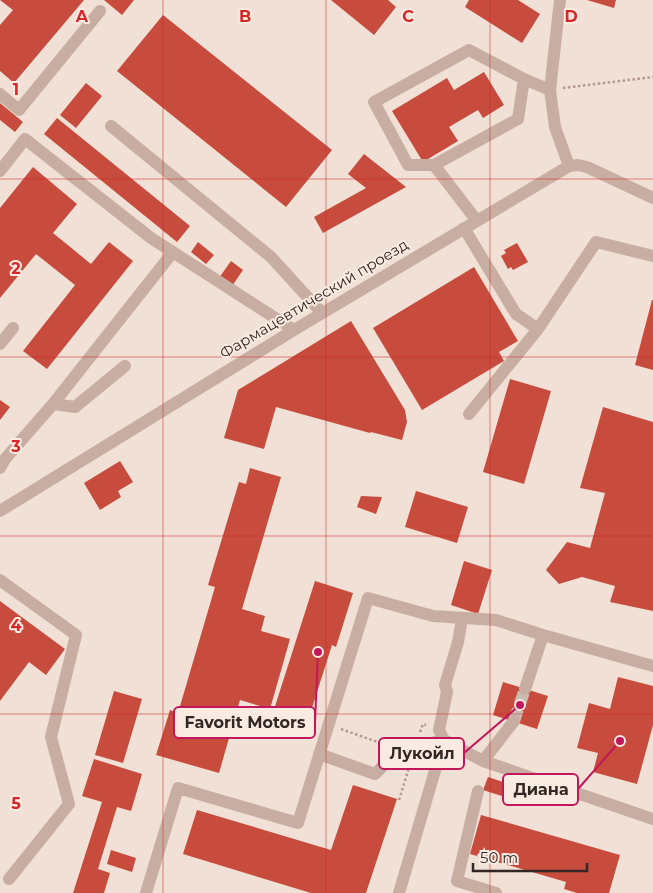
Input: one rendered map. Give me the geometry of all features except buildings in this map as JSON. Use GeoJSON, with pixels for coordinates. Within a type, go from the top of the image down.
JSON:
{"type":"FeatureCollection","features":[{"type":"Feature","properties":{"kind":"street"},"geometry":{"type":"LineString","coordinates":[[560,0],[550,90],[554,127],[569,166],[587,167],[653,198]]}},
{"type":"Feature","properties":{"kind":"street"},"geometry":{"type":"LineString","coordinates":[[0,94],[19,110],[100,11]]}},
{"type":"Feature","properties":{"kind":"street"},"geometry":{"type":"LineString","coordinates":[[524,79],[518,119],[434,165],[408,165],[374,102],[469,50],[524,79],[550,90]]}},
{"type":"Feature","properties":{"kind":"street"},"geometry":{"type":"LineString","coordinates":[[111,126],[270,257],[322,313]]}},
{"type":"Feature","properties":{"kind":"street"},"geometry":{"type":"LineString","coordinates":[[0,171],[25,139],[151,238],[294,330]]}},
{"type":"Feature","properties":{"kind":"street"},"geometry":{"type":"LineString","coordinates":[[434,165],[477,221]]}},
{"type":"Feature","properties":{"kind":"street","name":"Фармацевтический проезд"},"geometry":{"type":"LineString","coordinates":[[2,506],[569,166]]}},
{"type":"Feature","properties":{"kind":"street"},"geometry":{"type":"LineString","coordinates":[[464,228],[516,314],[538,329]]}},
{"type":"Feature","properties":{"kind":"street"},"geometry":{"type":"LineString","coordinates":[[469,414],[538,329],[596,242],[653,256]]}},
{"type":"Feature","properties":{"kind":"street"},"geometry":{"type":"LineString","coordinates":[[0,468],[5,459],[53,404],[173,252]]}},
{"type":"Feature","properties":{"kind":"street"},"geometry":{"type":"LineString","coordinates":[[0,344],[13,328]]}},
{"type":"Feature","properties":{"kind":"street"},"geometry":{"type":"LineString","coordinates":[[53,404],[75,407],[125,366]]}},
{"type":"Feature","properties":{"kind":"street"},"geometry":{"type":"LineString","coordinates":[[0,580],[76,635],[51,737],[69,804],[9,879]]}},
{"type":"Feature","properties":{"kind":"street"},"geometry":{"type":"LineString","coordinates":[[146,893],[178,788],[298,823],[368,598],[433,616],[496,620],[653,666]]}},
{"type":"Feature","properties":{"kind":"street"},"geometry":{"type":"LineString","coordinates":[[462,619],[458,642],[444,685],[447,692],[439,730],[444,740],[482,760],[653,819]]}},
{"type":"Feature","properties":{"kind":"street"},"geometry":{"type":"LineString","coordinates":[[525,689],[543,635]]}},
{"type":"Feature","properties":{"kind":"street"},"geometry":{"type":"LineString","coordinates":[[482,760],[514,721]]}},
{"type":"Feature","properties":{"kind":"street"},"geometry":{"type":"LineString","coordinates":[[319,754],[375,774],[399,750],[444,740]]}},
{"type":"Feature","properties":{"kind":"street"},"geometry":{"type":"LineString","coordinates":[[399,893],[444,740]]}},
{"type":"Feature","properties":{"kind":"street"},"geometry":{"type":"LineString","coordinates":[[478,791],[457,881],[496,893]]}},
{"type":"Feature","properties":{"kind":"path"},"geometry":{"type":"LineString","coordinates":[[550,90],[653,77]]}},
{"type":"Feature","properties":{"kind":"path"},"geometry":{"type":"LineString","coordinates":[[328,725],[399,750]]}},
{"type":"Feature","properties":{"kind":"tunnel"},"geometry":{"type":"LineString","coordinates":[[514,721],[525,689]]}},
{"type":"Feature","properties":{"kind":"place","name":"Favorit Motors"},"geometry":{"type":"Point","coordinates":[318,652]}},
{"type":"Feature","properties":{"kind":"place","name":"Лукойл"},"geometry":{"type":"Point","coordinates":[520,705]}},
{"type":"Feature","properties":{"kind":"place","name":"Диана"},"geometry":{"type":"Point","coordinates":[620,741]}}]}
